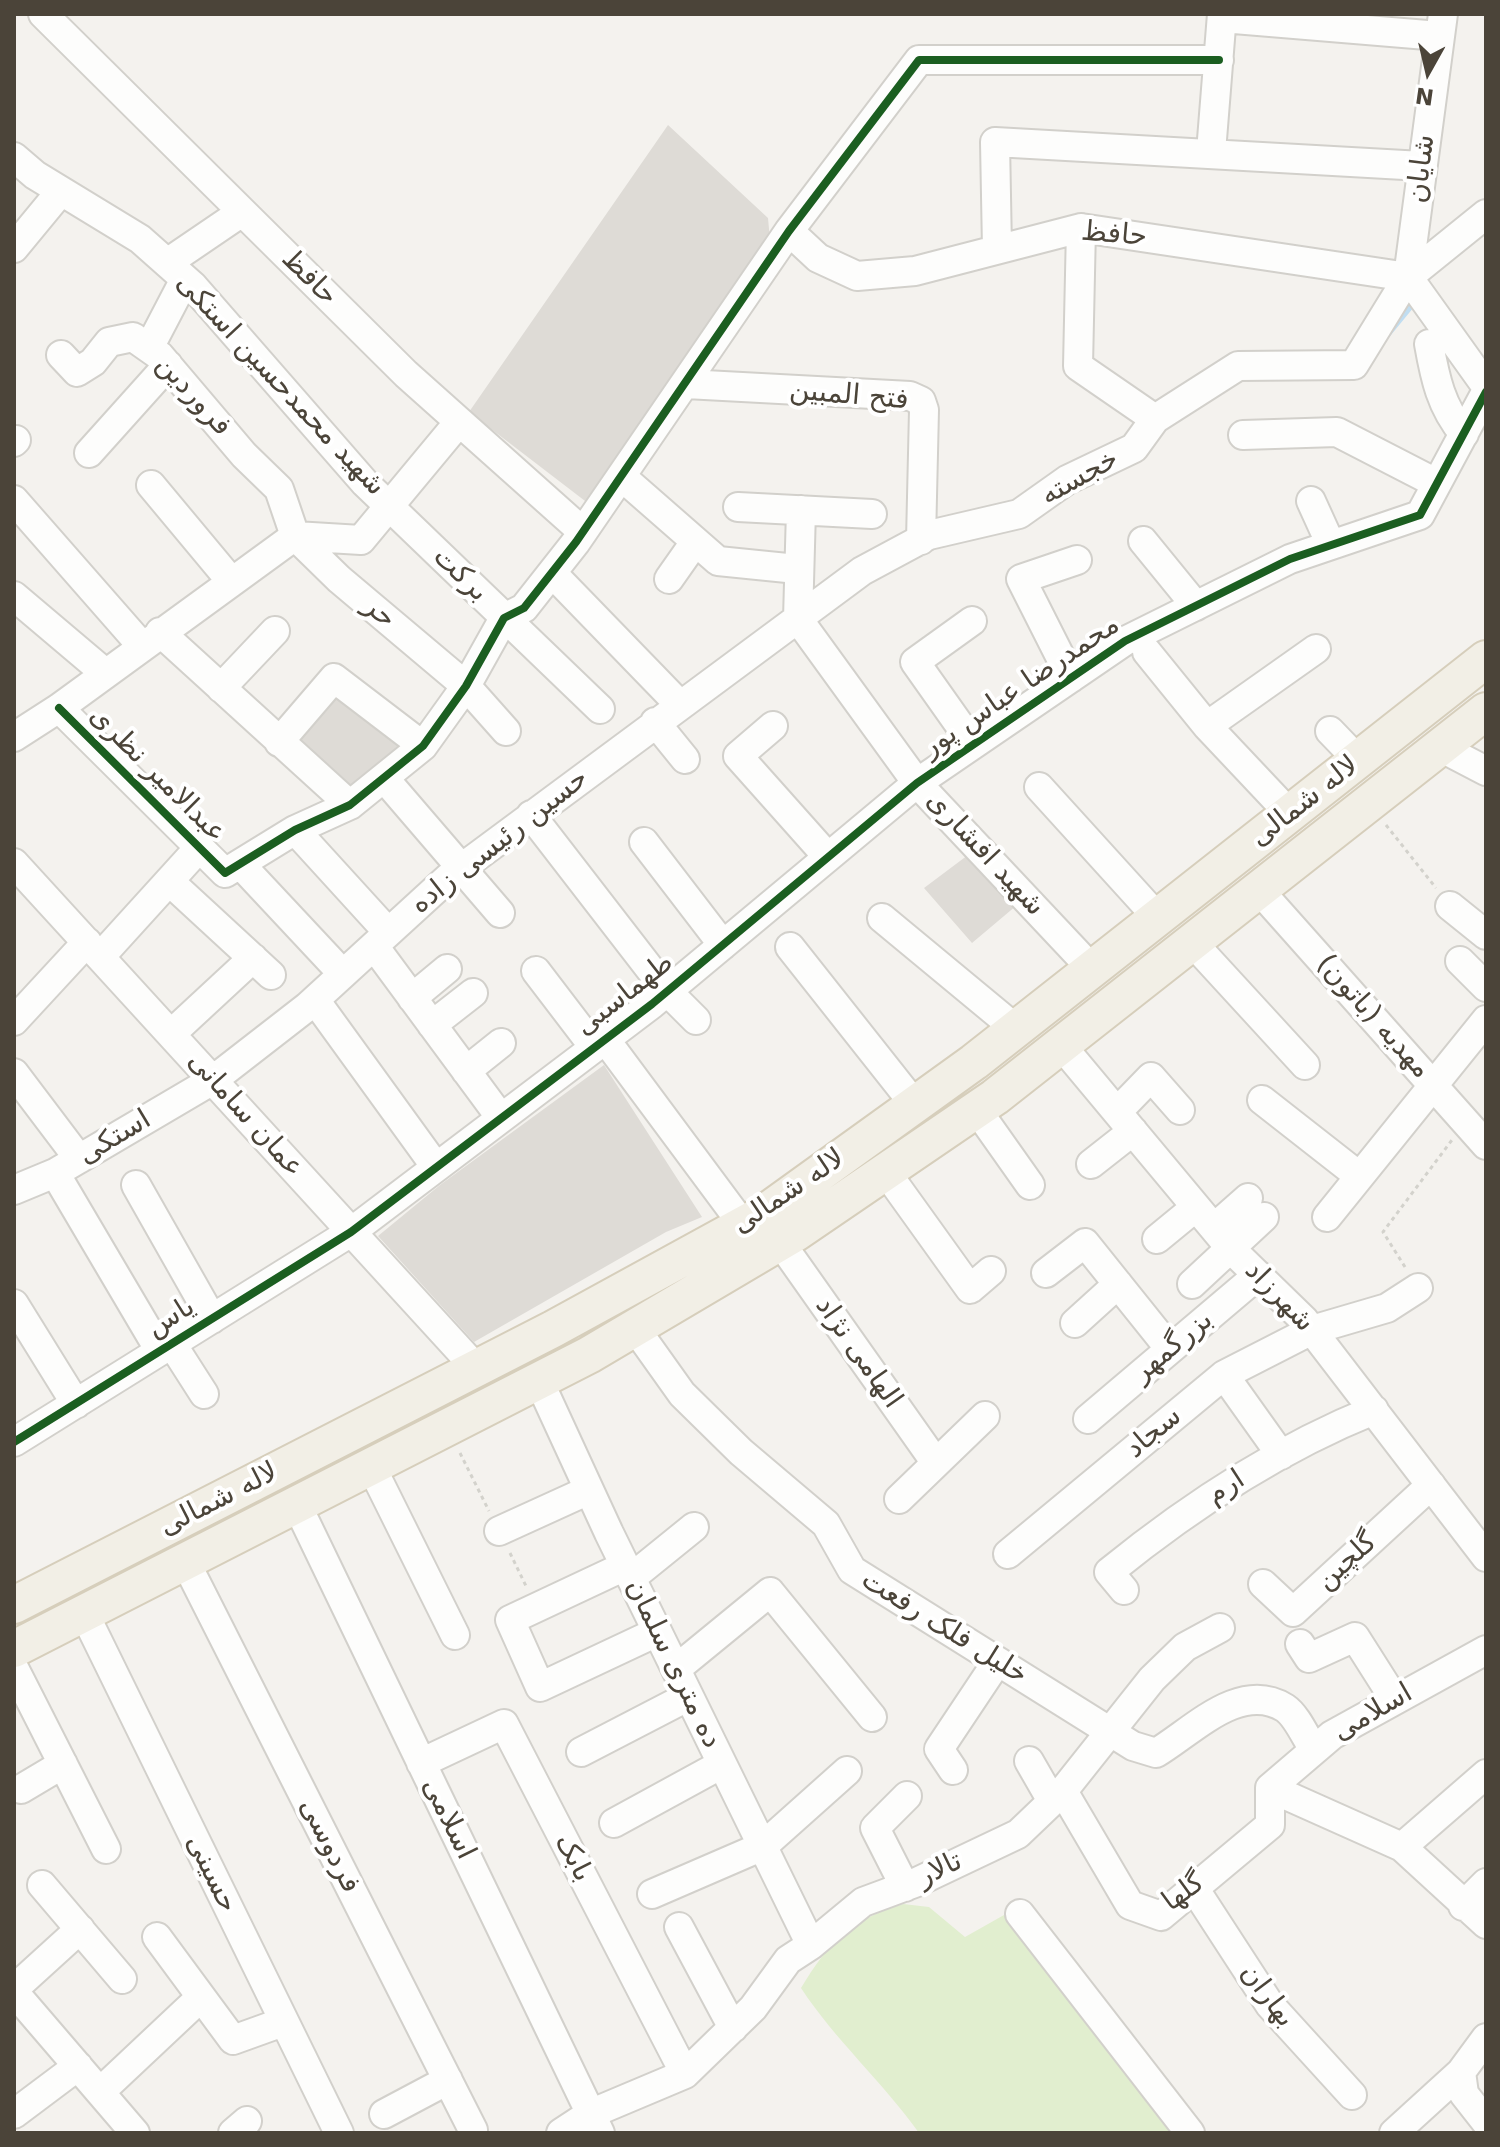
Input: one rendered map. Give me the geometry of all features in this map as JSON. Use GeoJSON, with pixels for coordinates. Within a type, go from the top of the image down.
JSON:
{"type":"FeatureCollection","features":[{"type":"Feature","properties":{"kind":"main road","name":"لاله شمالی"},"geometry":{"type":"LineString","coordinates":[[14,1605],[476,1368],[763,1214],[987,1052],[1486,659]]}},
{"type":"Feature","properties":{"kind":"main road","name":"لاله شمالی"},"geometry":{"type":"LineString","coordinates":[[14,1649],[539,1381],[780,1242],[1008,1088],[1486,711]]}},
{"type":"Feature","properties":{"kind":"main road"},"geometry":{"type":"LineString","coordinates":[[987,1052],[1008,1088]]}},
{"type":"Feature","properties":{"kind":"main road"},"geometry":{"type":"LineString","coordinates":[[229,1539],[207,1532],[202,1525],[210,1510],[232,1493]]}},
{"type":"Feature","properties":{"kind":"main road"},"geometry":{"type":"LineString","coordinates":[[137,1586],[167,1565],[169,1550],[162,1545],[139,1541]]}},
{"type":"Feature","properties":{"kind":"street","name":"حافظ"},"geometry":{"type":"LineString","coordinates":[[43,14],[406,374],[583,532]]}},
{"type":"Feature","properties":{"kind":"street"},"geometry":{"type":"LineString","coordinates":[[1211,152],[1222,16],[1441,25]]}},
{"type":"Feature","properties":{"kind":"street","name":"شایان"},"geometry":{"type":"LineString","coordinates":[[1408,277],[1441,25]]}},
{"type":"Feature","properties":{"kind":"street"},"geometry":{"type":"LineString","coordinates":[[233,869],[295,830],[350,805],[423,746],[466,686],[504,618],[524,608],[583,532],[789,231],[919,60],[1219,60]]}},
{"type":"Feature","properties":{"kind":"street"},"geometry":{"type":"LineString","coordinates":[[997,249],[995,142],[1422,166]]}},
{"type":"Feature","properties":{"kind":"street","name":"شهید محمدحسین استکی"},"geometry":{"type":"LineString","coordinates":[[14,157],[61,191],[140,239],[176,271],[365,483],[392,506]]}},
{"type":"Feature","properties":{"kind":"street"},"geometry":{"type":"LineString","coordinates":[[14,248],[61,191]]}},
{"type":"Feature","properties":{"kind":"street"},"geometry":{"type":"LineString","coordinates":[[89,453],[159,357],[176,271],[242,212]]}},
{"type":"Feature","properties":{"kind":"street"},"geometry":{"type":"LineString","coordinates":[[1486,214],[1408,277],[1486,386]]}},
{"type":"Feature","properties":{"kind":"street","name":"حافظ"},"geometry":{"type":"LineString","coordinates":[[789,231],[818,258],[857,276],[915,271],[1081,228],[1408,277]]}},
{"type":"Feature","properties":{"kind":"street"},"geometry":{"type":"LineString","coordinates":[[1081,228],[1078,366],[1155,419]]}},
{"type":"Feature","properties":{"kind":"street","name":"خجسته"},"geometry":{"type":"LineString","coordinates":[[798,619],[862,571],[921,540],[1019,514],[1067,480],[1134,448],[1155,419],[1238,366],[1354,365],[1408,277]]}},
{"type":"Feature","properties":{"kind":"street","name":"فروردین"},"geometry":{"type":"LineString","coordinates":[[61,355],[77,372],[93,362],[109,342],[133,337],[159,357],[244,455],[279,489],[295,536]]}},
{"type":"Feature","properties":{"kind":"street"},"geometry":{"type":"LineString","coordinates":[[1429,344],[1434,375],[1448,415],[1464,434]]}},
{"type":"Feature","properties":{"kind":"street","name":"فتح المبین"},"geometry":{"type":"LineString","coordinates":[[686,384],[910,396],[921,401],[924,410],[921,540]]}},
{"type":"Feature","properties":{"kind":"street","name":"محمدرضا عباس پور"},"geometry":{"type":"LineString","coordinates":[[917,783],[1125,641],[1290,559],[1420,515],[1486,392]]}},
{"type":"Feature","properties":{"kind":"street"},"geometry":{"type":"LineString","coordinates":[[14,737],[59,708],[295,536],[361,540],[459,422]]}},
{"type":"Feature","properties":{"kind":"street"},"geometry":{"type":"LineString","coordinates":[[1243,435],[1337,432],[1436,483]]}},
{"type":"Feature","properties":{"kind":"street"},"geometry":{"type":"LineString","coordinates":[[622,477],[718,561],[797,569]]}},
{"type":"Feature","properties":{"kind":"street"},"geometry":{"type":"LineString","coordinates":[[151,485],[231,581]]}},
{"type":"Feature","properties":{"kind":"street"},"geometry":{"type":"LineString","coordinates":[[14,500],[151,639],[221,688],[350,805]]}},
{"type":"Feature","properties":{"kind":"street"},"geometry":{"type":"LineString","coordinates":[[1311,501],[1331,545]]}},
{"type":"Feature","properties":{"kind":"street","name":"برکت"},"geometry":{"type":"LineString","coordinates":[[392,506],[600,709]]}},
{"type":"Feature","properties":{"kind":"street"},"geometry":{"type":"LineString","coordinates":[[738,507],[872,514]]}},
{"type":"Feature","properties":{"kind":"street"},"geometry":{"type":"LineString","coordinates":[[798,619],[801,510]]}},
{"type":"Feature","properties":{"kind":"street","name":"حر"},"geometry":{"type":"LineString","coordinates":[[295,536],[339,579],[466,686],[506,731]]}},
{"type":"Feature","properties":{"kind":"street"},"geometry":{"type":"LineString","coordinates":[[1143,541],[1196,606]]}},
{"type":"Feature","properties":{"kind":"street"},"geometry":{"type":"LineString","coordinates":[[669,579],[695,542]]}},
{"type":"Feature","properties":{"kind":"street"},"geometry":{"type":"LineString","coordinates":[[1071,678],[1021,579],[1077,560]]}},
{"type":"Feature","properties":{"kind":"street"},"geometry":{"type":"LineString","coordinates":[[552,573],[679,704]]}},
{"type":"Feature","properties":{"kind":"street"},"geometry":{"type":"LineString","coordinates":[[14,596],[105,673]]}},
{"type":"Feature","properties":{"kind":"street","name":"حسین رئیسی زاده"},"geometry":{"type":"LineString","coordinates":[[213,1080],[315,1000],[461,868],[798,619]]}},
{"type":"Feature","properties":{"kind":"street","name":"شهید افشاری"},"geometry":{"type":"LineString","coordinates":[[798,619],[917,783],[1092,969]]}},
{"type":"Feature","properties":{"kind":"street"},"geometry":{"type":"LineString","coordinates":[[972,621],[915,662],[973,744]]}},
{"type":"Feature","properties":{"kind":"street"},"geometry":{"type":"LineString","coordinates":[[221,688],[275,631]]}},
{"type":"Feature","properties":{"kind":"street"},"geometry":{"type":"LineString","coordinates":[[1207,726],[1316,649]]}},
{"type":"Feature","properties":{"kind":"street"},"geometry":{"type":"LineString","coordinates":[[1147,652],[1207,726],[1290,814]]}},
{"type":"Feature","properties":{"kind":"street"},"geometry":{"type":"LineString","coordinates":[[279,742],[334,678],[423,746]]}},
{"type":"Feature","properties":{"kind":"street","name":"عبدالامیر نظری"},"geometry":{"type":"LineString","coordinates":[[59,708],[199,848],[233,869],[343,974]]}},
{"type":"Feature","properties":{"kind":"street"},"geometry":{"type":"LineString","coordinates":[[655,722],[685,759]]}},
{"type":"Feature","properties":{"kind":"street"},"geometry":{"type":"LineString","coordinates":[[773,726],[738,756],[828,857]]}},
{"type":"Feature","properties":{"kind":"street"},"geometry":{"type":"LineString","coordinates":[[1330,731],[1358,760]]}},
{"type":"Feature","properties":{"kind":"street"},"geometry":{"type":"LineString","coordinates":[[1440,747],[1486,771]]}},
{"type":"Feature","properties":{"kind":"street"},"geometry":{"type":"LineString","coordinates":[[384,778],[500,913]]}},
{"type":"Feature","properties":{"kind":"street","name":"طهماسبی"},"geometry":{"type":"LineString","coordinates":[[351,1232],[667,991],[917,783]]}},
{"type":"Feature","properties":{"kind":"street"},"geometry":{"type":"LineString","coordinates":[[1039,787],[1158,918]]}},
{"type":"Feature","properties":{"kind":"street"},"geometry":{"type":"LineString","coordinates":[[531,815],[667,991],[696,1020]]}},
{"type":"Feature","properties":{"kind":"street"},"geometry":{"type":"LineString","coordinates":[[295,830],[381,939],[412,998],[501,1118]]}},
{"type":"Feature","properties":{"kind":"street"},"geometry":{"type":"LineString","coordinates":[[644,842],[723,945]]}},
{"type":"Feature","properties":{"kind":"street"},"geometry":{"type":"LineString","coordinates":[[14,1021],[169,881],[199,848]]}},
{"type":"Feature","properties":{"kind":"street","name":"عمان سامانی"},"geometry":{"type":"LineString","coordinates":[[14,863],[476,1368]]}},
{"type":"Feature","properties":{"kind":"street"},"geometry":{"type":"LineString","coordinates":[[169,881],[262,967],[171,1034]]}},
{"type":"Feature","properties":{"kind":"street","name":"مهدیه (باتون)"},"geometry":{"type":"LineString","coordinates":[[1259,890],[1486,1145]]}},
{"type":"Feature","properties":{"kind":"street"},"geometry":{"type":"LineString","coordinates":[[1450,906],[1486,935]]}},
{"type":"Feature","properties":{"kind":"street"},"geometry":{"type":"LineString","coordinates":[[882,918],[1016,1029]]}},
{"type":"Feature","properties":{"kind":"street"},"geometry":{"type":"LineString","coordinates":[[1192,942],[1305,1065]]}},
{"type":"Feature","properties":{"kind":"street"},"geometry":{"type":"LineString","coordinates":[[790,947],[915,1105]]}},
{"type":"Feature","properties":{"kind":"street"},"geometry":{"type":"LineString","coordinates":[[1460,961],[1486,987]]}},
{"type":"Feature","properties":{"kind":"street"},"geometry":{"type":"LineString","coordinates":[[412,998],[447,969]]}},
{"type":"Feature","properties":{"kind":"street"},"geometry":{"type":"LineString","coordinates":[[536,971],[600,1043],[735,1214]]}},
{"type":"Feature","properties":{"kind":"street"},"geometry":{"type":"LineString","coordinates":[[432,1025],[473,993]]}},
{"type":"Feature","properties":{"kind":"street"},"geometry":{"type":"LineString","coordinates":[[315,1000],[436,1167]]}},
{"type":"Feature","properties":{"kind":"street"},"geometry":{"type":"LineString","coordinates":[[1327,1217],[1432,1083],[1486,1020]]}},
{"type":"Feature","properties":{"kind":"street"},"geometry":{"type":"LineString","coordinates":[[466,1071],[501,1043]]}},
{"type":"Feature","properties":{"kind":"street","name":"شهرزاد"},"geometry":{"type":"LineString","coordinates":[[1061,1045],[1223,1239],[1312,1330],[1486,1557]]}},
{"type":"Feature","properties":{"kind":"street"},"geometry":{"type":"LineString","coordinates":[[14,1073],[24,1102],[67,1166],[166,1347],[204,1394]]}},
{"type":"Feature","properties":{"kind":"street"},"geometry":{"type":"LineString","coordinates":[[1091,1164],[1125,1122],[1151,1077],[1180,1110]]}},
{"type":"Feature","properties":{"kind":"street","name":"استکی"},"geometry":{"type":"LineString","coordinates":[[14,1190],[67,1166],[213,1080]]}},
{"type":"Feature","properties":{"kind":"street"},"geometry":{"type":"LineString","coordinates":[[1262,1100],[1359,1176]]}},
{"type":"Feature","properties":{"kind":"street"},"geometry":{"type":"LineString","coordinates":[[977,1110],[1030,1185]]}},
{"type":"Feature","properties":{"kind":"street"},"geometry":{"type":"LineString","coordinates":[[886,1172],[970,1289],[991,1271]]}},
{"type":"Feature","properties":{"kind":"street"},"geometry":{"type":"LineString","coordinates":[[136,1185],[212,1319]]}},
{"type":"Feature","properties":{"kind":"street"},"geometry":{"type":"LineString","coordinates":[[1157,1239],[1196,1207]]}},
{"type":"Feature","properties":{"kind":"street"},"geometry":{"type":"LineString","coordinates":[[1192,1284],[1223,1239],[1256,1208]]}},
{"type":"Feature","properties":{"kind":"street","name":"یاس"},"geometry":{"type":"LineString","coordinates":[[14,1442],[351,1232]]}},
{"type":"Feature","properties":{"kind":"street","name":"الهامی نژاد"},"geometry":{"type":"LineString","coordinates":[[780,1242],[936,1463]]}},
{"type":"Feature","properties":{"kind":"street"},"geometry":{"type":"LineString","coordinates":[[1046,1273],[1085,1243],[1170,1349]]}},
{"type":"Feature","properties":{"kind":"street","name":"بزرگمهر"},"geometry":{"type":"LineString","coordinates":[[1088,1419],[1258,1275]]}},
{"type":"Feature","properties":{"kind":"street"},"geometry":{"type":"LineString","coordinates":[[1075,1323],[1118,1284]]}},
{"type":"Feature","properties":{"kind":"street","name":"سجاد"},"geometry":{"type":"LineString","coordinates":[[1008,1554],[1224,1375],[1312,1330],[1387,1308],[1418,1288]]}},
{"type":"Feature","properties":{"kind":"street"},"geometry":{"type":"LineString","coordinates":[[14,1304],[76,1404]]}},
{"type":"Feature","properties":{"kind":"street","name":"خلیل فلک رفعت"},"geometry":{"type":"LineString","coordinates":[[635,1328],[682,1394],[741,1452],[826,1524],[852,1570],[1110,1733]]}},
{"type":"Feature","properties":{"kind":"street"},"geometry":{"type":"LineString","coordinates":[[1224,1375],[1281,1455]]}},
{"type":"Feature","properties":{"kind":"street","name":"ده متری سلمان"},"geometry":{"type":"LineString","coordinates":[[539,1381],[628,1572],[811,1945]]}},
{"type":"Feature","properties":{"kind":"street","name":"ارم"},"geometry":{"type":"LineString","coordinates":[[1124,1590],[1109,1572],[1237,1480],[1326,1429],[1374,1410]]}},
{"type":"Feature","properties":{"kind":"street"},"geometry":{"type":"LineString","coordinates":[[899,1499],[985,1416]]}},
{"type":"Feature","properties":{"kind":"street"},"geometry":{"type":"LineString","coordinates":[[371,1466],[455,1635]]}},
{"type":"Feature","properties":{"kind":"street","name":"گلچین"},"geometry":{"type":"LineString","coordinates":[[1263,1584],[1293,1612],[1431,1485]]}},
{"type":"Feature","properties":{"kind":"street"},"geometry":{"type":"LineString","coordinates":[[499,1531],[589,1490]]}},
{"type":"Feature","properties":{"kind":"street","name":"اسلامی"},"geometry":{"type":"LineString","coordinates":[[297,1505],[595,2124]]}},
{"type":"Feature","properties":{"kind":"street"},"geometry":{"type":"LineString","coordinates":[[657,1632],[540,1687],[510,1620],[628,1572],[694,1527]]}},
{"type":"Feature","properties":{"kind":"street","name":"فردوسی"},"geometry":{"type":"LineString","coordinates":[[185,1561],[473,2130]]}},
{"type":"Feature","properties":{"kind":"street"},"geometry":{"type":"LineString","coordinates":[[676,1669],[770,1592],[872,1717]]}},
{"type":"Feature","properties":{"kind":"street","name":"حسینی"},"geometry":{"type":"LineString","coordinates":[[84,1613],[339,2133]]}},
{"type":"Feature","properties":{"kind":"street","name":"تالار"},"geometry":{"type":"LineString","coordinates":[[561,2133],[595,2124],[632,2100],[685,2074],[753,2008],[788,1960],[863,1902],[905,1887],[1018,1834],[1058,1796],[1152,1679],[1185,1647],[1220,1628]]}},
{"type":"Feature","properties":{"kind":"street"},"geometry":{"type":"LineString","coordinates":[[1300,1644],[1309,1658],[1355,1637],[1395,1700]]}},
{"type":"Feature","properties":{"kind":"street","name":"اسلامی"},"geometry":{"type":"LineString","coordinates":[[1270,1788],[1332,1735],[1486,1650]]}},
{"type":"Feature","properties":{"kind":"street"},"geometry":{"type":"LineString","coordinates":[[953,1770],[939,1749],[997,1662]]}},
{"type":"Feature","properties":{"kind":"street"},"geometry":{"type":"LineString","coordinates":[[14,1668],[106,1849]]}},
{"type":"Feature","properties":{"kind":"street"},"geometry":{"type":"LineString","coordinates":[[581,1752],[689,1696]]}},
{"type":"Feature","properties":{"kind":"street"},"geometry":{"type":"LineString","coordinates":[[1110,1733],[1156,1753],[1224,1708],[1258,1698],[1288,1709],[1314,1750]]}},
{"type":"Feature","properties":{"kind":"street","name":"بابک"},"geometry":{"type":"LineString","coordinates":[[421,1763],[504,1724],[685,2074]]}},
{"type":"Feature","properties":{"kind":"street"},"geometry":{"type":"LineString","coordinates":[[1029,1761],[1058,1796]]}},
{"type":"Feature","properties":{"kind":"street"},"geometry":{"type":"LineString","coordinates":[[21,1789],[63,1764]]}},
{"type":"Feature","properties":{"kind":"street"},"geometry":{"type":"LineString","coordinates":[[614,1823],[722,1764]]}},
{"type":"Feature","properties":{"kind":"street"},"geometry":{"type":"LineString","coordinates":[[652,1894],[763,1846],[847,1771]]}},
{"type":"Feature","properties":{"kind":"street"},"geometry":{"type":"LineString","coordinates":[[1402,1847],[1486,1774]]}},
{"type":"Feature","properties":{"kind":"street"},"geometry":{"type":"LineString","coordinates":[[1270,1788],[1402,1847],[1486,1924]]}},
{"type":"Feature","properties":{"kind":"street","name":"گلها"},"geometry":{"type":"LineString","coordinates":[[1058,1796],[1130,1905],[1161,1916],[1270,1825],[1270,1788]]}},
{"type":"Feature","properties":{"kind":"street"},"geometry":{"type":"LineString","coordinates":[[905,1887],[875,1828],[907,1796]]}},
{"type":"Feature","properties":{"kind":"street"},"geometry":{"type":"LineString","coordinates":[[1463,1906],[1486,1883]]}},
{"type":"Feature","properties":{"kind":"street"},"geometry":{"type":"LineString","coordinates":[[42,1885],[122,1979]]}},
{"type":"Feature","properties":{"kind":"street","name":"بهاران"},"geometry":{"type":"LineString","coordinates":[[1194,1888],[1270,2005],[1352,2095]]}},
{"type":"Feature","properties":{"kind":"street"},"geometry":{"type":"LineString","coordinates":[[1020,1914],[1190,2133]]}},
{"type":"Feature","properties":{"kind":"street"},"geometry":{"type":"LineString","coordinates":[[679,1927],[733,2028]]}},
{"type":"Feature","properties":{"kind":"street"},"geometry":{"type":"LineString","coordinates":[[80,1929],[14,1990],[135,2133]]}},
{"type":"Feature","properties":{"kind":"street"},"geometry":{"type":"LineString","coordinates":[[157,1937],[233,2040],[283,2022]]}},
{"type":"Feature","properties":{"kind":"street"},"geometry":{"type":"LineString","coordinates":[[100,2092],[200,1998]]}},
{"type":"Feature","properties":{"kind":"street"},"geometry":{"type":"LineString","coordinates":[[1404,2129],[1463,2083],[1486,2038]]}},
{"type":"Feature","properties":{"kind":"street"},"geometry":{"type":"LineString","coordinates":[[14,2114],[78,2066]]}},
{"type":"Feature","properties":{"kind":"street"},"geometry":{"type":"LineString","coordinates":[[384,2114],[448,2080]]}},
{"type":"Feature","properties":{"kind":"street"},"geometry":{"type":"LineString","coordinates":[[1463,2083],[1486,2122]]}},
{"type":"Feature","properties":{"kind":"path"},"geometry":{"type":"LineString","coordinates":[[1369,803],[1450,906]]}},
{"type":"Feature","properties":{"kind":"path"},"geometry":{"type":"LineString","coordinates":[[1418,1288],[1383,1232],[1466,1122]]}},
{"type":"Feature","properties":{"kind":"green space"},"geometry":{"type":"Polygon","coordinates":[[[903,1904],[929,1907],[965,1937],[1004,1915],[1103,2038],[1171,2133],[919,2133],[801,1988],[832,1945],[855,1925],[903,1904]]]}},
{"type":"Feature","properties":{"kind":"building"},"geometry":{"type":"Polygon","coordinates":[[[668,125],[768,218],[770,240],[589,504],[469,412],[668,125]]]}},
{"type":"Feature","properties":{"kind":"building"},"geometry":{"type":"Polygon","coordinates":[[[338,684],[417,746],[358,794],[286,740],[338,684]]]}},
{"type":"Feature","properties":{"kind":"building"},"geometry":{"type":"Polygon","coordinates":[[[976,849],[1023,900],[972,943],[924,888],[976,849]]]}},
{"type":"Feature","properties":{"kind":"building"},"geometry":{"type":"Polygon","coordinates":[[[604,1065],[702,1217],[666,1232],[474,1342],[378,1236],[440,1185],[604,1065]]]}},
{"type":"Feature","properties":{"kind":"waterway"},"geometry":{"type":"LineString","coordinates":[[1387,335],[1410,307]]}},
{"type":"Feature","properties":{"kind":"cycle path"},"geometry":{"type":"LineString","coordinates":[[59,708],[225,873],[295,830],[350,805],[423,746],[466,686],[504,618],[524,608],[576,542],[789,231],[919,60],[1219,60]]}},
{"type":"Feature","properties":{"kind":"cycle path"},"geometry":{"type":"LineString","coordinates":[[14,1442],[351,1232],[652,1004],[917,783],[1125,641],[1290,559],[1420,515],[1486,392]]}}]}
